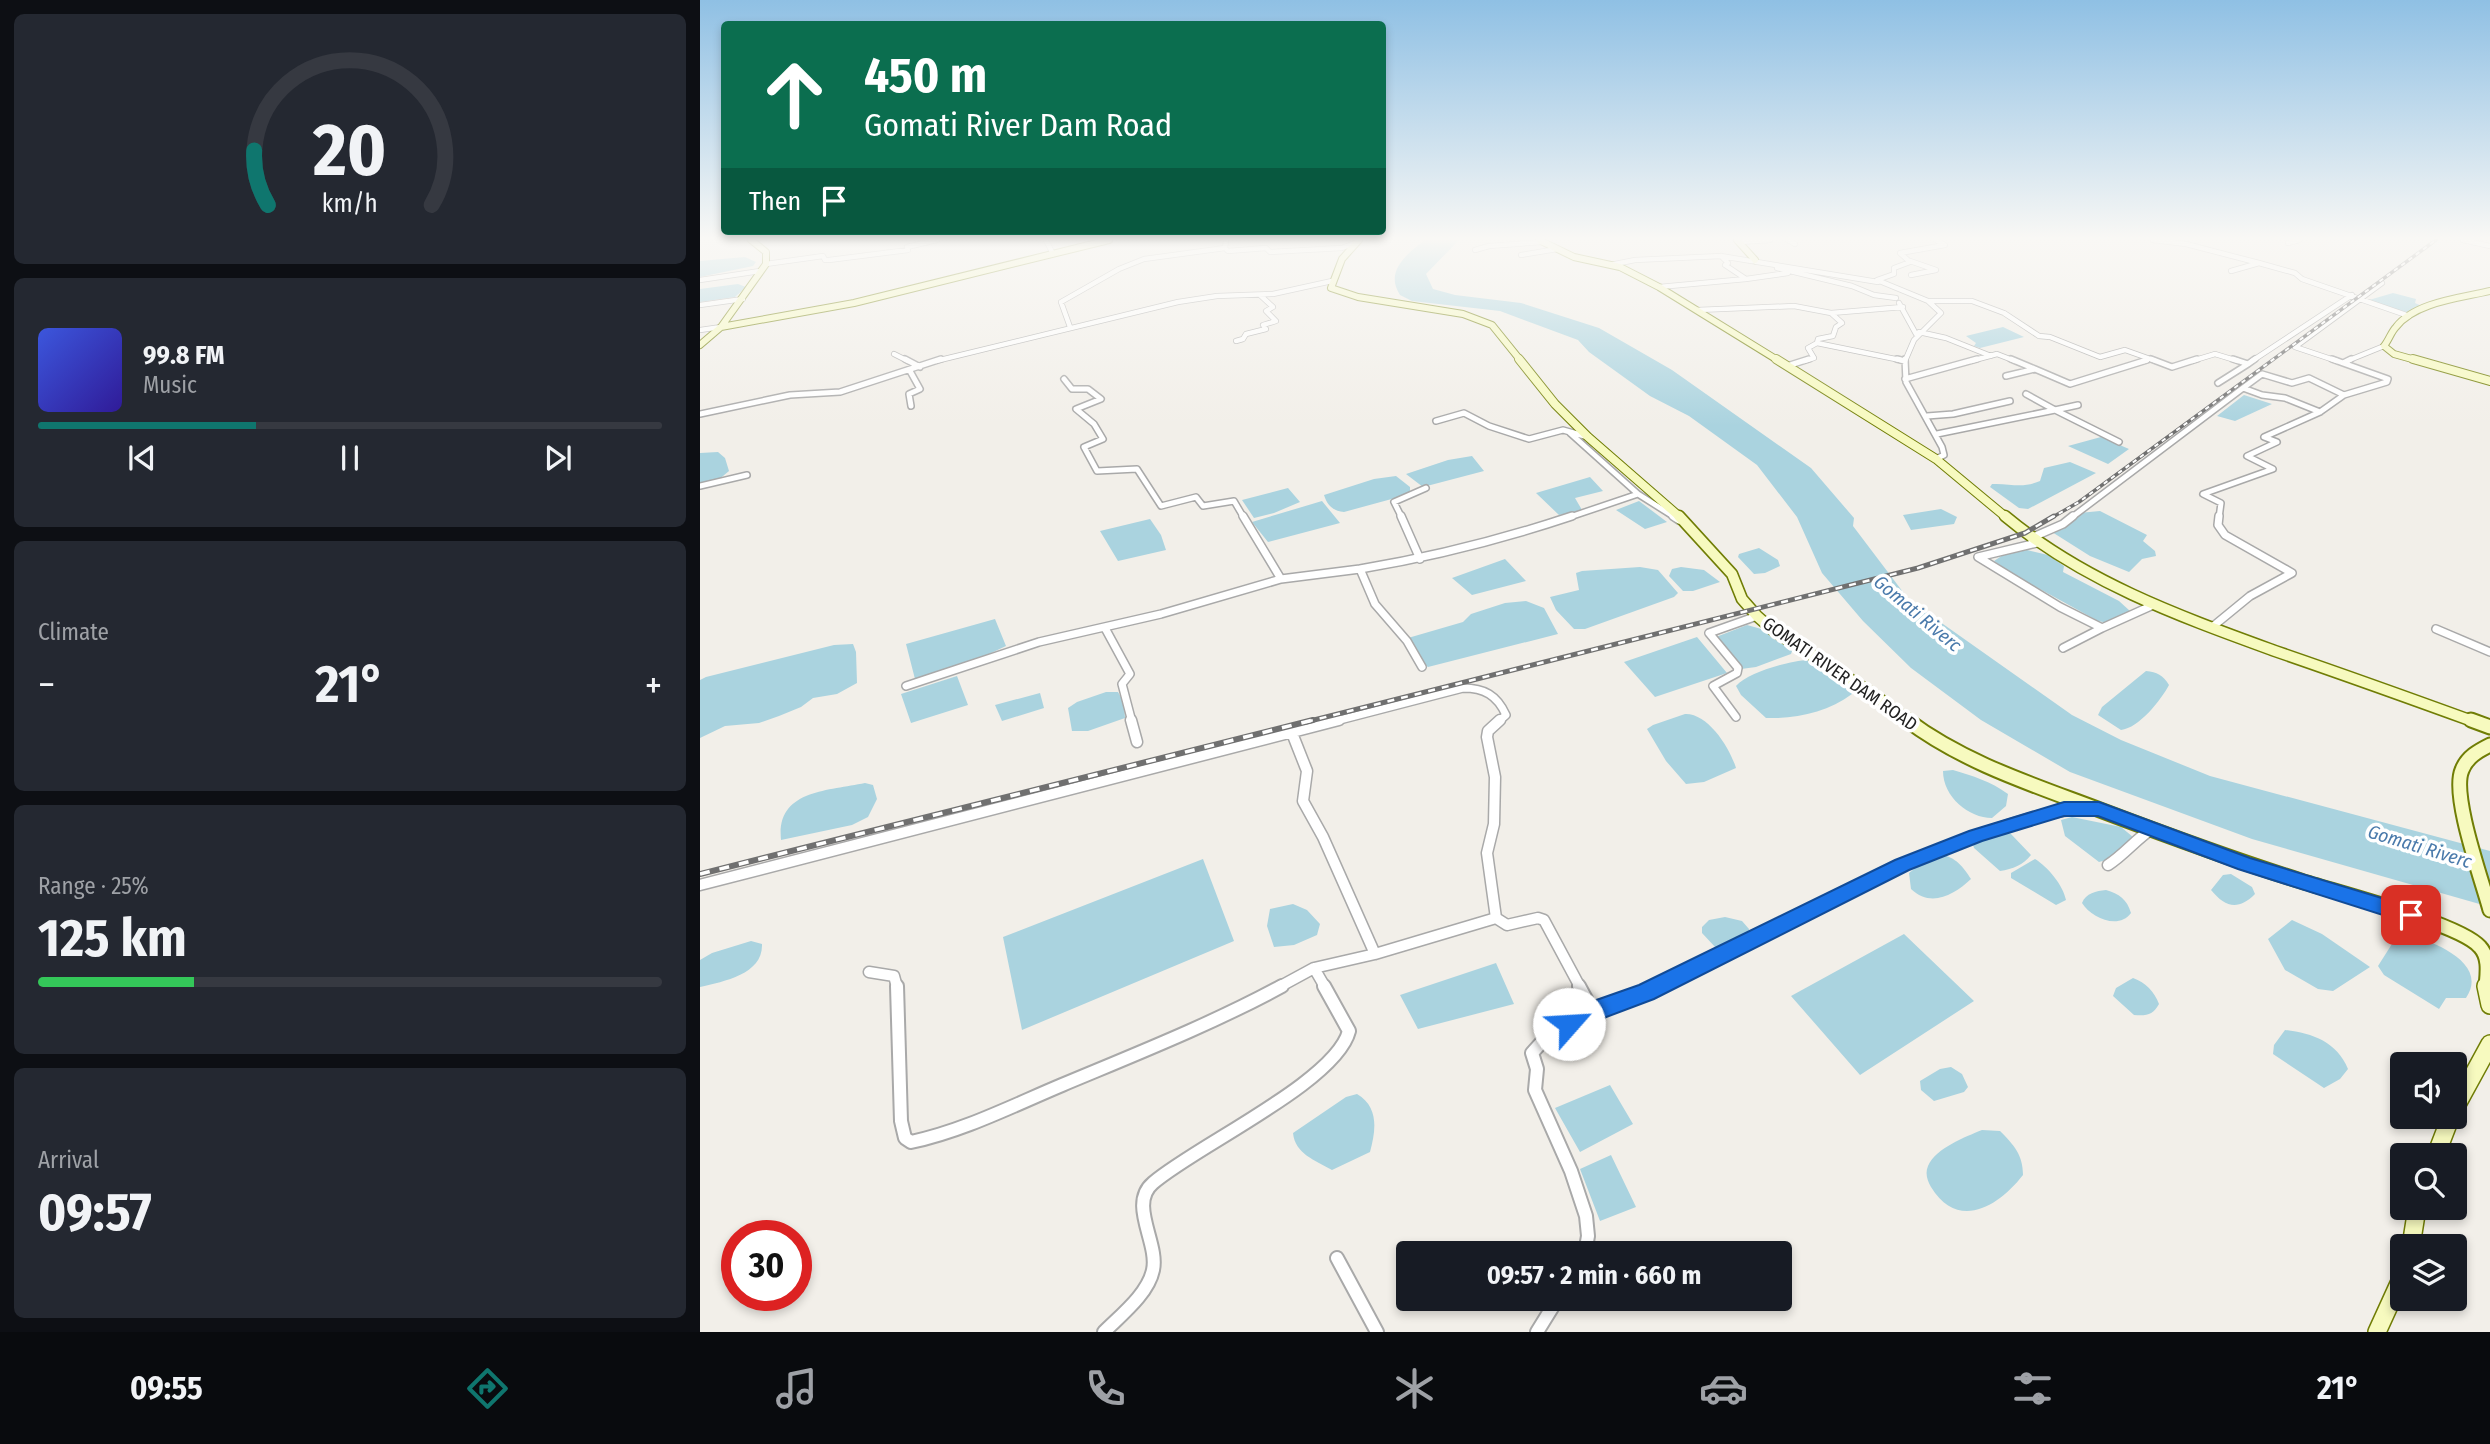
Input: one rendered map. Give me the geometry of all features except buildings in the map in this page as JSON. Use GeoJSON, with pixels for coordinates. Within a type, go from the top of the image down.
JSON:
{"type":"FeatureCollection","features":[{"type":"Feature","properties":{"kind":"main road"},"geometry":{"type":"LineString","coordinates":[[700,345],[721,327],[741,302]]}},
{"type":"Feature","properties":{"kind":"main road"},"geometry":{"type":"LineString","coordinates":[[721,327],[857,302]]}},
{"type":"Feature","properties":{"kind":"main road","name":"GOMATI RIVER DAM ROAD"},"geometry":{"type":"LineString","coordinates":[[1390,302],[1463,314],[1492,325],[1555,404],[1588,437],[1691,527],[1732,574],[1741,599],[1758,616],[1774,631],[1835,668],[1924,733],[1956,752],[2245,864],[2420,918],[2463,935],[2484,952],[2488,965],[2486,988],[2490,1005]]}},
{"type":"Feature","properties":{"kind":"main road"},"geometry":{"type":"LineString","coordinates":[[1684,302],[1936,459],[2034,540],[2151,606],[2490,727]]}},
{"type":"Feature","properties":{"kind":"main road"},"geometry":{"type":"LineString","coordinates":[[2454,302],[2409,316],[2393,329],[2390,340],[2384,346],[2394,354],[2490,381]]}},
{"type":"Feature","properties":{"kind":"main road"},"geometry":{"type":"LineString","coordinates":[[2490,746],[2465,761],[2459,770],[2459,795],[2490,910]]}},
{"type":"Feature","properties":{"kind":"main road"},"geometry":{"type":"LineString","coordinates":[[2467,1086],[2490,1044]]}},
{"type":"Feature","properties":{"kind":"main road"},"geometry":{"type":"LineString","coordinates":[[2377,1332],[2390,1304]]}},
{"type":"Feature","properties":{"kind":"street"},"geometry":{"type":"LineString","coordinates":[[700,305],[720,302]]}},
{"type":"Feature","properties":{"kind":"street"},"geometry":{"type":"LineString","coordinates":[[1061,302],[1070,327]]}},
{"type":"Feature","properties":{"kind":"street"},"geometry":{"type":"LineString","coordinates":[[700,414],[790,395],[840,392],[958,354],[1180,302]]}},
{"type":"Feature","properties":{"kind":"street"},"geometry":{"type":"LineString","coordinates":[[1236,341],[1244,339],[1246,334],[1266,329],[1263,325],[1276,321],[1266,311],[1273,307],[1268,302]]}},
{"type":"Feature","properties":{"kind":"street"},"geometry":{"type":"LineString","coordinates":[[1899,302],[1917,333]]}},
{"type":"Feature","properties":{"kind":"street"},"geometry":{"type":"LineString","coordinates":[[1929,302],[1941,313],[1917,333],[1905,361],[1905,379],[1937,434],[1944,455],[1936,459]]}},
{"type":"Feature","properties":{"kind":"street"},"geometry":{"type":"LineString","coordinates":[[1975,302],[2004,313],[2039,336],[2050,337],[2094,356],[2124,350],[2172,367],[2215,354],[2248,364]]}},
{"type":"Feature","properties":{"kind":"street"},"geometry":{"type":"LineString","coordinates":[[2218,383],[2341,302]]}},
{"type":"Feature","properties":{"kind":"street"},"geometry":{"type":"LineString","coordinates":[[2211,628],[2250,596],[2292,573],[2224,535],[2218,525],[2221,503],[2203,494],[2255,473],[2273,469],[2247,456],[2277,442],[2264,437],[2320,412],[2344,395],[2387,382],[2388,379],[2295,347],[2354,302]]}},
{"type":"Feature","properties":{"kind":"street"},"geometry":{"type":"LineString","coordinates":[[2366,302],[2409,316]]}},
{"type":"Feature","properties":{"kind":"street"},"geometry":{"type":"LineString","coordinates":[[1697,310],[1794,306],[1831,313],[1903,307]]}},
{"type":"Feature","properties":{"kind":"street"},"geometry":{"type":"LineString","coordinates":[[1817,344],[1818,339],[1833,336],[1836,327],[1842,323],[1831,313]]}},
{"type":"Feature","properties":{"kind":"street"},"geometry":{"type":"LineString","coordinates":[[700,330],[721,327]]}},
{"type":"Feature","properties":{"kind":"street"},"geometry":{"type":"LineString","coordinates":[[1917,333],[1946,338],[1991,356]]}},
{"type":"Feature","properties":{"kind":"street"},"geometry":{"type":"LineString","coordinates":[[1787,366],[1814,358],[1808,348],[1817,344],[1905,361]]}},
{"type":"Feature","properties":{"kind":"street"},"geometry":{"type":"LineString","coordinates":[[2343,363],[2384,346]]}},
{"type":"Feature","properties":{"kind":"street"},"geometry":{"type":"LineString","coordinates":[[894,354],[920,367]]}},
{"type":"Feature","properties":{"kind":"street"},"geometry":{"type":"LineString","coordinates":[[1905,379],[1997,354],[2070,384],[2149,359]]}},
{"type":"Feature","properties":{"kind":"street"},"geometry":{"type":"LineString","coordinates":[[2006,376],[2035,369]]}},
{"type":"Feature","properties":{"kind":"street"},"geometry":{"type":"LineString","coordinates":[[910,371],[920,388],[909,394],[911,406]]}},
{"type":"Feature","properties":{"kind":"street"},"geometry":{"type":"LineString","coordinates":[[2102,628],[2049,601],[1978,557],[2034,540],[2063,524],[2262,374],[2292,383],[2309,378],[2344,395]]}},
{"type":"Feature","properties":{"kind":"street"},"geometry":{"type":"LineString","coordinates":[[1064,379],[1072,389],[1088,389],[1101,399],[1076,409],[1094,425],[1103,439],[1084,447],[1097,471],[1137,469],[1161,506],[1192,497],[1198,498],[1203,506],[1234,501],[1265,557],[1281,579]]}},
{"type":"Feature","properties":{"kind":"street"},"geometry":{"type":"LineString","coordinates":[[2243,388],[2262,395],[2285,398],[2320,412]]}},
{"type":"Feature","properties":{"kind":"street"},"geometry":{"type":"LineString","coordinates":[[2026,394],[2119,442]]}},
{"type":"Feature","properties":{"kind":"street"},"geometry":{"type":"LineString","coordinates":[[1927,416],[1953,414],[2010,401]]}},
{"type":"Feature","properties":{"kind":"street"},"geometry":{"type":"LineString","coordinates":[[1937,434],[2078,405]]}},
{"type":"Feature","properties":{"kind":"street"},"geometry":{"type":"LineString","coordinates":[[1436,421],[1464,413],[1489,426],[1532,439],[1559,430],[1588,437]]}},
{"type":"Feature","properties":{"kind":"street"},"geometry":{"type":"LineString","coordinates":[[1567,430],[1638,495],[1691,527]]}},
{"type":"Feature","properties":{"kind":"street"},"geometry":{"type":"LineString","coordinates":[[700,486],[747,475]]}},
{"type":"Feature","properties":{"kind":"street"},"geometry":{"type":"LineString","coordinates":[[1420,559],[1394,502],[1426,488]]}},
{"type":"Feature","properties":{"kind":"street"},"geometry":{"type":"LineString","coordinates":[[906,686],[1039,642],[1105,628],[1281,579],[1420,559],[1570,519],[1638,495]]}},
{"type":"Feature","properties":{"kind":"street"},"geometry":{"type":"LineString","coordinates":[[1360,569],[1375,604],[1407,641],[1422,667]]}},
{"type":"Feature","properties":{"kind":"street"},"geometry":{"type":"LineString","coordinates":[[2063,648],[2151,606]]}},
{"type":"Feature","properties":{"kind":"street"},"geometry":{"type":"LineString","coordinates":[[1736,716],[1713,686],[1737,673],[1738,668],[1709,633],[1758,616]]}},
{"type":"Feature","properties":{"kind":"street"},"geometry":{"type":"LineString","coordinates":[[1105,628],[1130,674],[1122,684],[1137,742]]}},
{"type":"Feature","properties":{"kind":"street"},"geometry":{"type":"LineString","coordinates":[[2436,629],[2490,652]]}},
{"type":"Feature","properties":{"kind":"street"},"geometry":{"type":"LineString","coordinates":[[700,885],[1463,688],[1479,687],[1487,690],[1500,702],[1506,715],[1488,731],[1487,737],[1495,777],[1494,824],[1487,853],[1496,918]]}},
{"type":"Feature","properties":{"kind":"street"},"geometry":{"type":"LineString","coordinates":[[1292,733],[1307,771],[1303,801],[1375,954]]}},
{"type":"Feature","properties":{"kind":"street"},"geometry":{"type":"LineString","coordinates":[[1588,1241],[1588,1228],[1575,1183],[1534,1087],[1537,1069],[1532,1053],[1536,1044],[1545,1036],[1593,1012],[1647,992],[1765,936],[1802,913],[1927,855],[1975,836],[2064,809],[2099,809]]}},
{"type":"Feature","properties":{"kind":"street"},"geometry":{"type":"LineString","coordinates":[[2108,865],[2119,858],[2135,840],[2153,828]]}},
{"type":"Feature","properties":{"kind":"street"},"geometry":{"type":"LineString","coordinates":[[869,972],[894,976],[897,980],[901,1121],[905,1138],[911,1142],[943,1135],[1096,1071],[1249,1004],[1314,968],[1375,954],[1496,918],[1507,925],[1538,918],[1544,920],[1593,1012]]}},
{"type":"Feature","properties":{"kind":"street"},"geometry":{"type":"LineString","coordinates":[[1104,1332],[1148,1283],[1154,1268],[1143,1205],[1144,1193],[1151,1184],[1243,1126],[1323,1067],[1346,1043],[1349,1031],[1314,968]]}},
{"type":"Feature","properties":{"kind":"street"},"geometry":{"type":"LineString","coordinates":[[1337,1258],[1377,1332]]}},
{"type":"Feature","properties":{"kind":"street"},"geometry":{"type":"LineString","coordinates":[[1536,1332],[1550,1311]]}},
{"type":"Feature","properties":{"kind":"water","name":"Gomati Riverc"},"geometry":{"type":"Polygon","coordinates":[[[1422,302],[1521,303],[1599,328],[1672,370],[1811,468],[1854,518],[1853,526],[1909,600],[2072,715],[2121,740],[2210,776],[2490,851],[2490,907],[2252,839],[2070,772],[1981,720],[1911,668],[1863,621],[1822,573],[1797,517],[1757,465],[1689,416],[1650,396],[1589,352],[1578,340],[1500,311],[1422,302]]]}},
{"type":"Feature","properties":{"kind":"water"},"geometry":{"type":"Polygon","coordinates":[[[2375,302],[2415,302],[2422,306],[2404,313],[2375,302]]]}},
{"type":"Feature","properties":{"kind":"water"},"geometry":{"type":"Polygon","coordinates":[[[2003,327],[2024,337],[1980,348],[1974,346],[1976,343],[1966,336],[2003,327]]]}},
{"type":"Feature","properties":{"kind":"water"},"geometry":{"type":"Polygon","coordinates":[[[2244,395],[2272,404],[2235,421],[2217,416],[2244,395]]]}},
{"type":"Feature","properties":{"kind":"water"},"geometry":{"type":"Polygon","coordinates":[[[2101,437],[2129,449],[2108,464],[2068,446],[2101,437]]]}},
{"type":"Feature","properties":{"kind":"water"},"geometry":{"type":"Polygon","coordinates":[[[718,452],[725,458],[729,471],[717,481],[700,483],[700,453],[718,452]]]}},
{"type":"Feature","properties":{"kind":"water"},"geometry":{"type":"Polygon","coordinates":[[[1472,456],[1484,471],[1423,487],[1406,474],[1448,460],[1472,456]]]}},
{"type":"Feature","properties":{"kind":"water"},"geometry":{"type":"Polygon","coordinates":[[[2070,462],[2096,473],[2028,509],[2019,508],[1990,487],[1992,484],[2034,483],[2040,481],[2044,468],[2070,462]]]}},
{"type":"Feature","properties":{"kind":"water"},"geometry":{"type":"Polygon","coordinates":[[[1396,476],[1410,487],[1410,494],[1344,512],[1331,507],[1324,495],[1374,479],[1396,476]]]}},
{"type":"Feature","properties":{"kind":"water"},"geometry":{"type":"Polygon","coordinates":[[[1590,477],[1603,491],[1575,498],[1582,510],[1559,515],[1536,493],[1590,477]]]}},
{"type":"Feature","properties":{"kind":"water"},"geometry":{"type":"Polygon","coordinates":[[[1288,488],[1300,502],[1274,513],[1254,518],[1242,500],[1288,488]]]}},
{"type":"Feature","properties":{"kind":"water"},"geometry":{"type":"Polygon","coordinates":[[[1322,501],[1340,523],[1268,542],[1252,522],[1322,501]]]}},
{"type":"Feature","properties":{"kind":"water"},"geometry":{"type":"Polygon","coordinates":[[[1639,501],[1667,522],[1645,529],[1616,510],[1639,501]]]}},
{"type":"Feature","properties":{"kind":"water"},"geometry":{"type":"Polygon","coordinates":[[[1941,509],[1957,517],[1954,524],[1911,530],[1903,515],[1941,509]]]}},
{"type":"Feature","properties":{"kind":"water"},"geometry":{"type":"Polygon","coordinates":[[[2100,511],[2147,535],[2143,541],[2155,551],[2156,556],[2142,559],[2129,572],[2090,556],[2052,532],[2066,526],[2079,513],[2100,511]]]}},
{"type":"Feature","properties":{"kind":"water"},"geometry":{"type":"Polygon","coordinates":[[[1150,519],[1161,535],[1166,550],[1118,561],[1100,531],[1150,519]]]}},
{"type":"Feature","properties":{"kind":"water"},"geometry":{"type":"Polygon","coordinates":[[[1759,548],[1778,560],[1780,566],[1765,573],[1754,574],[1738,557],[1739,554],[1759,548]]]}},
{"type":"Feature","properties":{"kind":"water"},"geometry":{"type":"Polygon","coordinates":[[[2027,550],[2048,555],[2064,566],[2063,572],[2119,601],[2130,611],[2108,623],[2098,621],[2014,575],[1994,561],[2003,555],[2027,550]]]}},
{"type":"Feature","properties":{"kind":"water"},"geometry":{"type":"Polygon","coordinates":[[[1505,559],[1526,581],[1472,595],[1452,578],[1505,559]]]}},
{"type":"Feature","properties":{"kind":"water"},"geometry":{"type":"Polygon","coordinates":[[[1640,567],[1658,570],[1678,593],[1674,597],[1585,629],[1574,629],[1556,610],[1550,597],[1579,590],[1576,573],[1582,571],[1640,567]]]}},
{"type":"Feature","properties":{"kind":"water"},"geometry":{"type":"Polygon","coordinates":[[[1681,567],[1704,570],[1720,582],[1693,591],[1683,591],[1669,576],[1672,569],[1681,567]]]}},
{"type":"Feature","properties":{"kind":"water"},"geometry":{"type":"Polygon","coordinates":[[[1526,601],[1544,608],[1558,634],[1428,667],[1422,663],[1408,638],[1463,622],[1471,614],[1505,603],[1526,601]]]}},
{"type":"Feature","properties":{"kind":"water"},"geometry":{"type":"Polygon","coordinates":[[[995,619],[1006,646],[957,669],[915,679],[906,644],[995,619]]]}},
{"type":"Feature","properties":{"kind":"water"},"geometry":{"type":"Polygon","coordinates":[[[1747,625],[1765,630],[1792,651],[1791,654],[1756,667],[1741,669],[1716,637],[1747,625]]]}},
{"type":"Feature","properties":{"kind":"water"},"geometry":{"type":"Polygon","coordinates":[[[1697,637],[1727,673],[1655,697],[1624,662],[1697,637]]]}},
{"type":"Feature","properties":{"kind":"water"},"geometry":{"type":"Polygon","coordinates":[[[853,644],[856,652],[857,683],[837,694],[813,698],[801,707],[779,716],[759,723],[725,726],[700,738],[700,680],[834,645],[853,644]]]}},
{"type":"Feature","properties":{"kind":"water"},"geometry":{"type":"Polygon","coordinates":[[[1808,660],[1847,684],[1852,694],[1811,713],[1766,718],[1741,695],[1736,686],[1769,668],[1808,660]]]}},
{"type":"Feature","properties":{"kind":"water"},"geometry":{"type":"Polygon","coordinates":[[[2146,671],[2159,675],[2169,685],[2142,719],[2121,730],[2098,715],[2102,707],[2146,671]]]}},
{"type":"Feature","properties":{"kind":"water"},"geometry":{"type":"Polygon","coordinates":[[[957,676],[968,705],[911,723],[901,694],[957,676]]]}},
{"type":"Feature","properties":{"kind":"water"},"geometry":{"type":"Polygon","coordinates":[[[1106,692],[1118,692],[1124,703],[1125,718],[1088,731],[1072,731],[1068,708],[1106,692]]]}},
{"type":"Feature","properties":{"kind":"water"},"geometry":{"type":"Polygon","coordinates":[[[1040,693],[1044,708],[1002,721],[995,705],[1040,693]]]}},
{"type":"Feature","properties":{"kind":"water"},"geometry":{"type":"Polygon","coordinates":[[[1685,714],[1694,715],[1710,725],[1729,751],[1736,768],[1704,782],[1686,784],[1666,761],[1647,729],[1685,714]]]}},
{"type":"Feature","properties":{"kind":"water"},"geometry":{"type":"Polygon","coordinates":[[[1953,770],[1988,782],[2008,794],[2006,806],[1992,818],[1966,810],[1952,797],[1944,780],[1943,771],[1953,770]]]}},
{"type":"Feature","properties":{"kind":"water"},"geometry":{"type":"Polygon","coordinates":[[[865,783],[873,785],[877,799],[868,817],[852,825],[781,840],[782,824],[787,811],[795,802],[820,791],[865,783]]]}},
{"type":"Feature","properties":{"kind":"water"},"geometry":{"type":"Polygon","coordinates":[[[2072,817],[2121,827],[2133,837],[2117,857],[2099,862],[2065,836],[2061,820],[2072,817]]]}},
{"type":"Feature","properties":{"kind":"water"},"geometry":{"type":"Polygon","coordinates":[[[2000,831],[2011,834],[2031,855],[2017,866],[2000,871],[1974,848],[1972,841],[2000,831]]]}},
{"type":"Feature","properties":{"kind":"water"},"geometry":{"type":"Polygon","coordinates":[[[1941,855],[1955,860],[1971,879],[1942,897],[1926,898],[1919,895],[1911,889],[1909,873],[1927,859],[1941,855]]]}},
{"type":"Feature","properties":{"kind":"water"},"geometry":{"type":"Polygon","coordinates":[[[1203,859],[1234,941],[1022,1030],[1003,937],[1203,859]]]}},
{"type":"Feature","properties":{"kind":"water"},"geometry":{"type":"Polygon","coordinates":[[[2035,859],[2054,877],[2066,900],[2056,905],[2011,878],[2011,873],[2035,859]]]}},
{"type":"Feature","properties":{"kind":"water"},"geometry":{"type":"Polygon","coordinates":[[[2231,874],[2252,887],[2255,894],[2237,905],[2221,900],[2211,890],[2223,875],[2231,874]]]}},
{"type":"Feature","properties":{"kind":"water"},"geometry":{"type":"Polygon","coordinates":[[[2106,890],[2119,895],[2125,901],[2131,913],[2126,918],[2120,921],[2105,920],[2082,903],[2089,895],[2106,890]]]}},
{"type":"Feature","properties":{"kind":"water"},"geometry":{"type":"Polygon","coordinates":[[[1293,904],[1307,910],[1320,924],[1317,935],[1294,945],[1274,947],[1267,926],[1270,909],[1293,904]]]}},
{"type":"Feature","properties":{"kind":"water"},"geometry":{"type":"Polygon","coordinates":[[[1725,917],[1742,921],[1749,929],[1748,937],[1731,946],[1716,948],[1702,933],[1702,927],[1709,920],[1725,917]]]}},
{"type":"Feature","properties":{"kind":"water"},"geometry":{"type":"Polygon","coordinates":[[[2292,920],[2322,934],[2370,967],[2333,991],[2318,989],[2285,970],[2268,939],[2292,920]]]}},
{"type":"Feature","properties":{"kind":"water"},"geometry":{"type":"Polygon","coordinates":[[[2405,933],[2429,941],[2464,964],[2470,974],[2471,985],[2466,998],[2446,998],[2439,1009],[2384,975],[2378,966],[2397,936],[2405,933]]]}},
{"type":"Feature","properties":{"kind":"water"},"geometry":{"type":"Polygon","coordinates":[[[1904,934],[1974,1001],[1860,1075],[1791,996],[1904,934]]]}},
{"type":"Feature","properties":{"kind":"water"},"geometry":{"type":"Polygon","coordinates":[[[751,941],[762,944],[756,963],[731,979],[700,987],[700,960],[712,953],[751,941]]]}},
{"type":"Feature","properties":{"kind":"water"},"geometry":{"type":"Polygon","coordinates":[[[1496,963],[1514,1004],[1418,1029],[1400,995],[1496,963]]]}},
{"type":"Feature","properties":{"kind":"water"},"geometry":{"type":"Polygon","coordinates":[[[2133,978],[2149,988],[2157,999],[2159,1004],[2149,1014],[2134,1015],[2113,996],[2116,988],[2133,978]]]}},
{"type":"Feature","properties":{"kind":"water"},"geometry":{"type":"Polygon","coordinates":[[[2285,1030],[2322,1041],[2337,1052],[2348,1069],[2340,1079],[2324,1088],[2273,1054],[2274,1045],[2285,1030]]]}},
{"type":"Feature","properties":{"kind":"water"},"geometry":{"type":"Polygon","coordinates":[[[1951,1067],[1962,1074],[1968,1087],[1964,1092],[1934,1101],[1921,1090],[1920,1081],[1940,1069],[1951,1067]]]}},
{"type":"Feature","properties":{"kind":"water"},"geometry":{"type":"Polygon","coordinates":[[[1610,1085],[1633,1124],[1580,1152],[1555,1108],[1610,1085]]]}},
{"type":"Feature","properties":{"kind":"water"},"geometry":{"type":"Polygon","coordinates":[[[1357,1094],[1369,1105],[1374,1120],[1370,1152],[1332,1170],[1302,1151],[1293,1133],[1346,1097],[1357,1094]]]}},
{"type":"Feature","properties":{"kind":"water"},"geometry":{"type":"Polygon","coordinates":[[[1982,1130],[2000,1131],[2010,1141],[2019,1156],[2023,1175],[2002,1197],[1978,1210],[1953,1208],[1931,1187],[1927,1176],[1928,1166],[1944,1149],[1982,1130]]]}},
{"type":"Feature","properties":{"kind":"water"},"geometry":{"type":"Polygon","coordinates":[[[1611,1155],[1636,1207],[1600,1221],[1580,1169],[1611,1155]]]}},
{"type":"Feature","properties":{"kind":"railway"},"geometry":{"type":"LineString","coordinates":[[2051,518],[2079,502],[2351,302]]}},
{"type":"Feature","properties":{"kind":"railway"},"geometry":{"type":"LineString","coordinates":[[1306,722],[1918,568],[2025,533],[2054,516]]}},
{"type":"Feature","properties":{"kind":"railway"},"geometry":{"type":"LineString","coordinates":[[700,874],[1313,720]]}},
{"type":"Feature","properties":{"kind":"route"},"geometry":{"type":"LineString","coordinates":[[1569,1024],[1647,992],[1765,936],[1802,913],[1902,865],[1975,836],[2064,809],[2099,809],[2245,864],[2411,915]]}}]}
